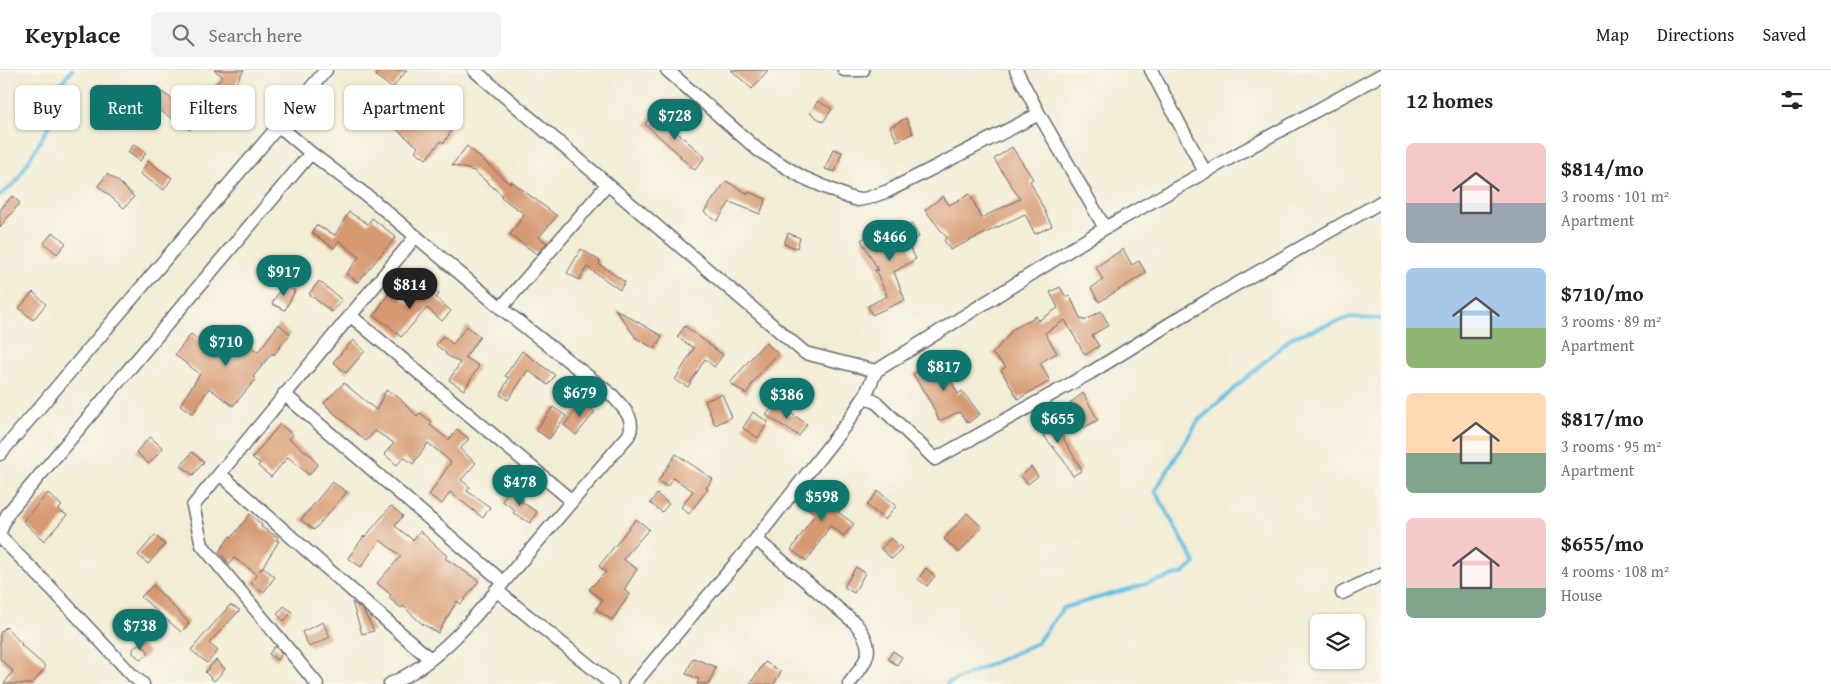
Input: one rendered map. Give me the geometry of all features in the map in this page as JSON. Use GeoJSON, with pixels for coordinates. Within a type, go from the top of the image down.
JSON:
{"type":"FeatureCollection","features":[{"type":"Feature","properties":{"kind":"street"},"geometry":{"type":"LineString","coordinates":[[313,85],[326,70]]}},
{"type":"Feature","properties":{"kind":"street"},"geometry":{"type":"LineString","coordinates":[[474,70],[805,353],[876,371]]}},
{"type":"Feature","properties":{"kind":"street"},"geometry":{"type":"LineString","coordinates":[[667,70],[758,150],[802,176],[858,200],[888,191],[1039,114]]}},
{"type":"Feature","properties":{"kind":"street"},"geometry":{"type":"LineString","coordinates":[[844,70],[863,70]]}},
{"type":"Feature","properties":{"kind":"street"},"geometry":{"type":"LineString","coordinates":[[1016,70],[1039,114],[1105,228]]}},
{"type":"Feature","properties":{"kind":"street"},"geometry":{"type":"LineString","coordinates":[[1151,70],[1205,172]]}},
{"type":"Feature","properties":{"kind":"street"},"geometry":{"type":"LineString","coordinates":[[634,684],[756,539],[847,423],[866,396],[876,371],[1105,228],[1381,75]]}},
{"type":"Feature","properties":{"kind":"street"},"geometry":{"type":"LineString","coordinates":[[0,454],[274,130]]}},
{"type":"Feature","properties":{"kind":"street"},"geometry":{"type":"LineString","coordinates":[[284,130],[416,236],[501,308],[613,396],[630,417],[629,435],[467,625],[409,676],[390,684]]}},
{"type":"Feature","properties":{"kind":"street"},"geometry":{"type":"LineString","coordinates":[[0,532],[8,513],[311,153]]}},
{"type":"Feature","properties":{"kind":"street"},"geometry":{"type":"LineString","coordinates":[[501,308],[607,185]]}},
{"type":"Feature","properties":{"kind":"street"},"geometry":{"type":"LineString","coordinates":[[866,396],[877,403],[935,459],[1090,373],[1207,300],[1381,202]]}},
{"type":"Feature","properties":{"kind":"street"},"geometry":{"type":"LineString","coordinates":[[317,684],[202,545],[193,506],[416,236]]}},
{"type":"Feature","properties":{"kind":"street"},"geometry":{"type":"LineString","coordinates":[[351,316],[572,501]]}},
{"type":"Feature","properties":{"kind":"street"},"geometry":{"type":"LineString","coordinates":[[284,394],[612,684]]}},
{"type":"Feature","properties":{"kind":"street"},"geometry":{"type":"LineString","coordinates":[[220,474],[430,659]]}},
{"type":"Feature","properties":{"kind":"street"},"geometry":{"type":"LineString","coordinates":[[0,537],[52,589],[133,676],[143,684]]}},
{"type":"Feature","properties":{"kind":"street"},"geometry":{"type":"LineString","coordinates":[[756,539],[855,623],[865,635],[868,645],[867,655],[849,684]]}},
{"type":"Feature","properties":{"kind":"street"},"geometry":{"type":"LineString","coordinates":[[1342,593],[1381,574]]}},
{"type":"Feature","properties":{"kind":"building"},"geometry":{"type":"Polygon","coordinates":[[[214,70],[244,70],[235,85],[214,85],[223,77],[214,70]]]}},
{"type":"Feature","properties":{"kind":"building"},"geometry":{"type":"Polygon","coordinates":[[[381,70],[407,70],[394,85],[388,85],[376,76],[381,70]]]}},
{"type":"Feature","properties":{"kind":"building"},"geometry":{"type":"Polygon","coordinates":[[[731,70],[768,70],[752,89],[731,70]]]}},
{"type":"Feature","properties":{"kind":"building"},"geometry":{"type":"Polygon","coordinates":[[[161,92],[171,98],[171,118],[161,111],[161,92]]]}},
{"type":"Feature","properties":{"kind":"building"},"geometry":{"type":"Polygon","coordinates":[[[818,101],[832,109],[823,122],[810,113],[818,101]]]}},
{"type":"Feature","properties":{"kind":"building"},"geometry":{"type":"Polygon","coordinates":[[[654,112],[705,157],[695,170],[645,124],[654,112]]]}},
{"type":"Feature","properties":{"kind":"building"},"geometry":{"type":"Polygon","coordinates":[[[906,118],[913,133],[897,141],[890,127],[906,118]]]}},
{"type":"Feature","properties":{"kind":"building"},"geometry":{"type":"Polygon","coordinates":[[[397,130],[451,131],[444,143],[441,141],[426,159],[415,151],[418,147],[397,130]]]}},
{"type":"Feature","properties":{"kind":"building"},"geometry":{"type":"Polygon","coordinates":[[[134,144],[146,153],[140,161],[128,152],[134,144]]]}},
{"type":"Feature","properties":{"kind":"building"},"geometry":{"type":"Polygon","coordinates":[[[467,146],[510,184],[511,181],[557,216],[539,237],[547,243],[537,254],[510,235],[524,214],[501,197],[502,195],[474,171],[452,165],[467,146]]]}},
{"type":"Feature","properties":{"kind":"building"},"geometry":{"type":"Polygon","coordinates":[[[1012,147],[1033,179],[1030,181],[1052,226],[1035,234],[1025,214],[950,250],[944,240],[947,238],[925,210],[943,196],[949,205],[970,194],[981,218],[1020,199],[994,159],[1012,147]]]}},
{"type":"Feature","properties":{"kind":"building"},"geometry":{"type":"Polygon","coordinates":[[[833,149],[842,152],[835,172],[825,169],[833,149]]]}},
{"type":"Feature","properties":{"kind":"building"},"geometry":{"type":"Polygon","coordinates":[[[148,161],[172,178],[164,190],[140,174],[148,161]]]}},
{"type":"Feature","properties":{"kind":"building"},"geometry":{"type":"Polygon","coordinates":[[[107,174],[119,182],[134,197],[124,208],[98,186],[107,174]]]}},
{"type":"Feature","properties":{"kind":"building"},"geometry":{"type":"Polygon","coordinates":[[[726,181],[748,194],[749,192],[766,199],[760,214],[730,202],[717,221],[704,212],[726,181]]]}},
{"type":"Feature","properties":{"kind":"building"},"geometry":{"type":"Polygon","coordinates":[[[12,196],[20,203],[0,227],[0,210],[12,196]]]}},
{"type":"Feature","properties":{"kind":"building"},"geometry":{"type":"Polygon","coordinates":[[[349,212],[368,224],[372,218],[396,237],[358,282],[346,274],[359,257],[339,241],[334,248],[312,233],[316,225],[335,235],[349,212]]]}},
{"type":"Feature","properties":{"kind":"building"},"geometry":{"type":"Polygon","coordinates":[[[912,224],[919,237],[907,243],[916,259],[894,272],[905,300],[872,315],[868,306],[887,296],[875,269],[879,271],[861,240],[885,226],[889,234],[912,224]]]}},
{"type":"Feature","properties":{"kind":"building"},"geometry":{"type":"Polygon","coordinates":[[[53,232],[66,243],[57,254],[44,243],[53,232]]]}},
{"type":"Feature","properties":{"kind":"building"},"geometry":{"type":"Polygon","coordinates":[[[788,233],[800,238],[797,248],[784,244],[788,233]]]}},
{"type":"Feature","properties":{"kind":"building"},"geometry":{"type":"Polygon","coordinates":[[[581,249],[600,261],[599,264],[625,282],[620,290],[587,267],[579,280],[567,273],[581,249]]]}},
{"type":"Feature","properties":{"kind":"building"},"geometry":{"type":"Polygon","coordinates":[[[1123,249],[1132,265],[1139,261],[1146,273],[1099,302],[1091,288],[1103,280],[1096,267],[1123,249]]]}},
{"type":"Feature","properties":{"kind":"building"},"geometry":{"type":"Polygon","coordinates":[[[319,281],[342,300],[332,312],[309,294],[319,281]]]}},
{"type":"Feature","properties":{"kind":"building"},"geometry":{"type":"Polygon","coordinates":[[[283,284],[295,291],[285,310],[272,304],[283,284]]]}},
{"type":"Feature","properties":{"kind":"building"},"geometry":{"type":"Polygon","coordinates":[[[425,284],[439,294],[436,298],[451,311],[442,321],[427,308],[401,337],[374,316],[390,291],[409,304],[425,284]]]}},
{"type":"Feature","properties":{"kind":"building"},"geometry":{"type":"Polygon","coordinates":[[[1060,287],[1066,297],[1070,296],[1081,320],[1083,319],[1084,321],[1101,311],[1109,325],[1092,335],[1099,346],[1085,355],[1065,320],[1045,333],[1057,353],[1040,363],[1050,381],[1018,399],[1001,370],[1006,367],[992,354],[1010,331],[1036,316],[1038,321],[1058,308],[1050,292],[1060,287]]]}},
{"type":"Feature","properties":{"kind":"building"},"geometry":{"type":"Polygon","coordinates":[[[33,292],[46,304],[33,320],[19,308],[33,292]]]}},
{"type":"Feature","properties":{"kind":"building"},"geometry":{"type":"Polygon","coordinates":[[[615,309],[662,336],[655,349],[636,338],[615,309]]]}},
{"type":"Feature","properties":{"kind":"building"},"geometry":{"type":"Polygon","coordinates":[[[279,324],[290,334],[274,355],[272,353],[253,377],[256,379],[233,406],[209,388],[193,414],[180,405],[200,374],[175,355],[191,334],[219,357],[235,336],[258,352],[279,324]]]}},
{"type":"Feature","properties":{"kind":"building"},"geometry":{"type":"Polygon","coordinates":[[[467,326],[480,337],[465,357],[479,366],[464,390],[449,380],[460,363],[445,354],[436,345],[443,336],[453,344],[467,326]]]}},
{"type":"Feature","properties":{"kind":"building"},"geometry":{"type":"Polygon","coordinates":[[[685,326],[723,355],[714,367],[705,359],[688,387],[675,380],[694,348],[677,337],[685,326]]]}},
{"type":"Feature","properties":{"kind":"building"},"geometry":{"type":"Polygon","coordinates":[[[353,340],[365,351],[346,373],[333,362],[353,340]]]}},
{"type":"Feature","properties":{"kind":"building"},"geometry":{"type":"Polygon","coordinates":[[[765,342],[778,353],[754,381],[746,394],[730,383],[765,342]]]}},
{"type":"Feature","properties":{"kind":"building"},"geometry":{"type":"Polygon","coordinates":[[[522,351],[555,375],[548,385],[528,370],[508,400],[500,395],[509,378],[505,376],[522,351]]]}},
{"type":"Feature","properties":{"kind":"building"},"geometry":{"type":"Polygon","coordinates":[[[943,357],[949,367],[945,369],[958,394],[962,391],[980,414],[968,423],[959,412],[939,421],[932,405],[913,374],[943,357]]]}},
{"type":"Feature","properties":{"kind":"building"},"geometry":{"type":"Polygon","coordinates":[[[344,383],[376,410],[386,390],[397,396],[417,416],[420,413],[432,422],[430,425],[449,440],[457,429],[469,439],[460,449],[476,463],[461,480],[470,487],[467,491],[490,507],[483,518],[450,492],[442,504],[429,495],[451,462],[428,443],[413,464],[404,457],[397,465],[384,454],[394,443],[375,431],[366,441],[335,414],[324,403],[344,383]]]}},
{"type":"Feature","properties":{"kind":"building"},"geometry":{"type":"Polygon","coordinates":[[[1083,393],[1098,420],[1083,428],[1070,403],[1083,393]]]}},
{"type":"Feature","properties":{"kind":"building"},"geometry":{"type":"Polygon","coordinates":[[[722,394],[732,417],[715,425],[705,401],[722,394]]]}},
{"type":"Feature","properties":{"kind":"building"},"geometry":{"type":"Polygon","coordinates":[[[583,402],[595,412],[576,435],[564,425],[583,402]]]}},
{"type":"Feature","properties":{"kind":"building"},"geometry":{"type":"Polygon","coordinates":[[[777,403],[790,416],[792,414],[807,424],[799,436],[766,415],[777,403]]]}},
{"type":"Feature","properties":{"kind":"building"},"geometry":{"type":"Polygon","coordinates":[[[553,407],[566,416],[549,439],[536,430],[553,407]]]}},
{"type":"Feature","properties":{"kind":"building"},"geometry":{"type":"Polygon","coordinates":[[[753,412],[768,422],[758,438],[743,428],[753,412]]]}},
{"type":"Feature","properties":{"kind":"building"},"geometry":{"type":"Polygon","coordinates":[[[1045,415],[1063,438],[1082,470],[1073,476],[1064,461],[1033,422],[1045,415]]]}},
{"type":"Feature","properties":{"kind":"building"},"geometry":{"type":"Polygon","coordinates":[[[280,424],[293,435],[289,439],[313,457],[318,464],[309,475],[288,457],[271,477],[258,466],[260,463],[252,458],[280,424]]]}},
{"type":"Feature","properties":{"kind":"building"},"geometry":{"type":"Polygon","coordinates":[[[150,437],[163,448],[149,464],[136,452],[150,437]]]}},
{"type":"Feature","properties":{"kind":"building"},"geometry":{"type":"Polygon","coordinates":[[[192,452],[204,462],[193,475],[181,466],[192,452]]]}},
{"type":"Feature","properties":{"kind":"building"},"geometry":{"type":"Polygon","coordinates":[[[676,454],[713,479],[706,488],[708,489],[689,514],[681,507],[693,491],[673,478],[667,487],[658,481],[676,454]]]}},
{"type":"Feature","properties":{"kind":"building"},"geometry":{"type":"Polygon","coordinates":[[[1031,467],[1038,476],[1028,484],[1021,476],[1031,467]]]}},
{"type":"Feature","properties":{"kind":"building"},"geometry":{"type":"Polygon","coordinates":[[[332,482],[347,492],[314,530],[301,520],[332,482]]]}},
{"type":"Feature","properties":{"kind":"building"},"geometry":{"type":"Polygon","coordinates":[[[830,485],[848,501],[838,512],[854,524],[844,536],[830,526],[807,561],[791,550],[815,514],[804,505],[811,496],[817,500],[830,485]]]}},
{"type":"Feature","properties":{"kind":"building"},"geometry":{"type":"Polygon","coordinates":[[[509,491],[537,512],[530,523],[513,513],[515,510],[502,501],[509,491]]]}},
{"type":"Feature","properties":{"kind":"building"},"geometry":{"type":"Polygon","coordinates":[[[878,491],[896,506],[885,520],[867,505],[878,491]]]}},
{"type":"Feature","properties":{"kind":"building"},"geometry":{"type":"Polygon","coordinates":[[[48,493],[62,506],[58,510],[67,515],[44,541],[23,521],[48,493]]]}},
{"type":"Feature","properties":{"kind":"building"},"geometry":{"type":"Polygon","coordinates":[[[657,494],[669,504],[662,512],[650,503],[657,494]]]}},
{"type":"Feature","properties":{"kind":"building"},"geometry":{"type":"Polygon","coordinates":[[[391,506],[403,516],[395,526],[413,540],[420,531],[447,556],[445,558],[479,581],[461,604],[457,601],[438,633],[421,623],[403,606],[401,608],[389,598],[391,595],[377,583],[401,556],[380,540],[361,567],[348,558],[364,536],[391,506]]]}},
{"type":"Feature","properties":{"kind":"building"},"geometry":{"type":"Polygon","coordinates":[[[967,513],[982,527],[959,553],[944,539],[967,513]]]}},
{"type":"Feature","properties":{"kind":"building"},"geometry":{"type":"Polygon","coordinates":[[[250,514],[262,525],[261,527],[278,537],[276,540],[279,541],[260,571],[263,567],[275,577],[263,593],[251,583],[257,574],[234,558],[229,564],[219,552],[230,536],[232,537],[250,514]]]}},
{"type":"Feature","properties":{"kind":"building"},"geometry":{"type":"Polygon","coordinates":[[[636,519],[649,529],[623,559],[637,569],[624,590],[630,594],[612,620],[596,609],[602,600],[589,589],[606,572],[599,566],[636,519]]]}},
{"type":"Feature","properties":{"kind":"building"},"geometry":{"type":"Polygon","coordinates":[[[155,535],[165,545],[148,564],[138,555],[155,535]]]}},
{"type":"Feature","properties":{"kind":"building"},"geometry":{"type":"Polygon","coordinates":[[[891,538],[902,548],[892,559],[881,549],[891,538]]]}},
{"type":"Feature","properties":{"kind":"building"},"geometry":{"type":"Polygon","coordinates":[[[856,567],[865,573],[854,593],[844,587],[856,567]]]}},
{"type":"Feature","properties":{"kind":"building"},"geometry":{"type":"Polygon","coordinates":[[[926,568],[935,576],[927,586],[918,579],[926,568]]]}},
{"type":"Feature","properties":{"kind":"building"},"geometry":{"type":"Polygon","coordinates":[[[153,585],[189,623],[181,632],[141,597],[153,585]]]}},
{"type":"Feature","properties":{"kind":"building"},"geometry":{"type":"Polygon","coordinates":[[[352,602],[363,610],[374,631],[362,634],[352,602]]]}},
{"type":"Feature","properties":{"kind":"building"},"geometry":{"type":"Polygon","coordinates":[[[230,605],[240,610],[209,643],[218,651],[207,663],[191,650],[230,605]]]}},
{"type":"Feature","properties":{"kind":"building"},"geometry":{"type":"Polygon","coordinates":[[[284,606],[292,612],[284,621],[277,614],[284,606]]]}},
{"type":"Feature","properties":{"kind":"building"},"geometry":{"type":"Polygon","coordinates":[[[323,622],[330,637],[309,647],[302,632],[323,622]]]}},
{"type":"Feature","properties":{"kind":"building"},"geometry":{"type":"Polygon","coordinates":[[[6,627],[21,645],[46,667],[32,684],[4,684],[13,671],[0,659],[0,633],[6,627]]]}},
{"type":"Feature","properties":{"kind":"building"},"geometry":{"type":"Polygon","coordinates":[[[140,643],[149,652],[141,660],[133,653],[133,649],[140,643]]]}},
{"type":"Feature","properties":{"kind":"building"},"geometry":{"type":"Polygon","coordinates":[[[275,646],[282,654],[277,660],[269,654],[275,646]]]}},
{"type":"Feature","properties":{"kind":"building"},"geometry":{"type":"Polygon","coordinates":[[[893,651],[902,657],[897,665],[888,659],[893,651]]]}},
{"type":"Feature","properties":{"kind":"building"},"geometry":{"type":"Polygon","coordinates":[[[693,658],[716,667],[709,684],[697,684],[699,679],[686,674],[693,658]]]}},
{"type":"Feature","properties":{"kind":"building"},"geometry":{"type":"Polygon","coordinates":[[[216,660],[225,669],[214,681],[205,672],[216,660]]]}},
{"type":"Feature","properties":{"kind":"building"},"geometry":{"type":"Polygon","coordinates":[[[765,662],[781,672],[774,684],[750,684],[765,662]]]}},
{"type":"Feature","properties":{"kind":"waterway"},"geometry":{"type":"LineString","coordinates":[[0,195],[16,182],[54,118],[61,83],[72,70]]}},
{"type":"Feature","properties":{"kind":"waterway"},"geometry":{"type":"LineString","coordinates":[[947,684],[1037,643],[1063,608],[1184,573],[1195,563],[1155,491],[1198,421],[1292,337],[1351,317],[1381,319]]}}]}
